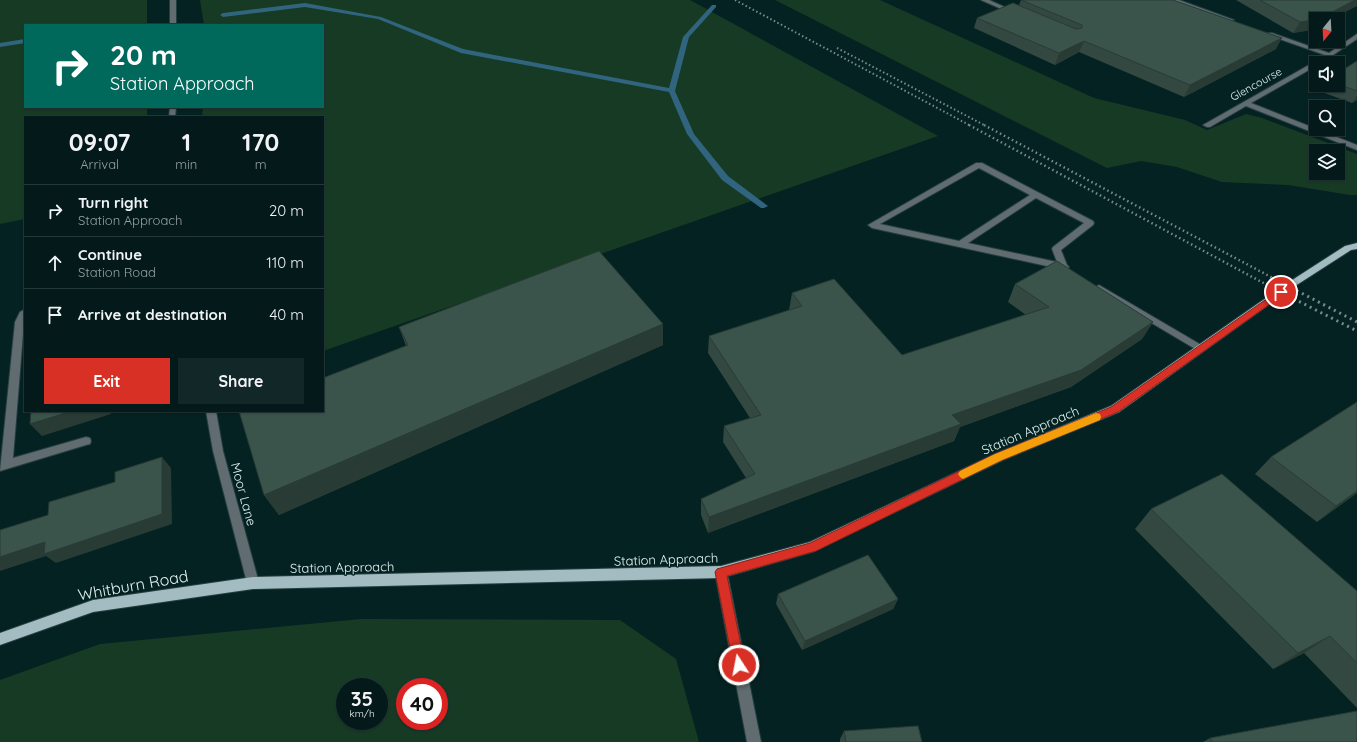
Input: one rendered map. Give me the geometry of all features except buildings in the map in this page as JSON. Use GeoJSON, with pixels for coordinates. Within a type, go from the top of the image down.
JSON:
{"type":"FeatureCollection","features":[{"type":"Feature","properties":{"kind":"main road","name":"Station Approach"},"geometry":{"type":"LineString","coordinates":[[253,583],[721,572],[812,547],[999,457],[1115,409],[1289,286],[1348,248],[1357,246]]}},
{"type":"Feature","properties":{"kind":"main road","name":"Whitburn Road"},"geometry":{"type":"LineString","coordinates":[[0,639],[93,606],[253,583]]}},
{"type":"Feature","properties":{"kind":"street"},"geometry":{"type":"LineString","coordinates":[[173,0],[173,24]]}},
{"type":"Feature","properties":{"kind":"street"},"geometry":{"type":"LineString","coordinates":[[984,0],[1024,16]]}},
{"type":"Feature","properties":{"kind":"street"},"geometry":{"type":"LineString","coordinates":[[1174,0],[1241,24]]}},
{"type":"Feature","properties":{"kind":"street"},"geometry":{"type":"LineString","coordinates":[[1263,32],[1330,55]]}},
{"type":"Feature","properties":{"kind":"street","name":"Glencourse"},"geometry":{"type":"LineString","coordinates":[[1330,55],[1357,36]]}},
{"type":"Feature","properties":{"kind":"street","name":"Glencourse"},"geometry":{"type":"LineString","coordinates":[[1208,124],[1309,67]]}},
{"type":"Feature","properties":{"kind":"street"},"geometry":{"type":"LineString","coordinates":[[1245,103],[1357,148]]}},
{"type":"Feature","properties":{"kind":"street"},"geometry":{"type":"LineString","coordinates":[[1063,266],[1056,249],[1090,223],[979,165],[872,225],[1063,266],[1076,274]]}},
{"type":"Feature","properties":{"kind":"street"},"geometry":{"type":"LineString","coordinates":[[961,244],[1035,195]]}},
{"type":"Feature","properties":{"kind":"street"},"geometry":{"type":"LineString","coordinates":[[1088,281],[1200,348]]}},
{"type":"Feature","properties":{"kind":"street"},"geometry":{"type":"LineString","coordinates":[[24,313],[20,322],[4,465],[86,441]]}},
{"type":"Feature","properties":{"kind":"street","name":"Moor Lane"},"geometry":{"type":"LineString","coordinates":[[211,412],[218,451],[253,583]]}},
{"type":"Feature","properties":{"kind":"street"},"geometry":{"type":"LineString","coordinates":[[721,572],[754,742]]}},
{"type":"Feature","properties":{"kind":"green space"},"geometry":{"type":"Polygon","coordinates":[[[0,0],[147,0],[147,24],[24,24],[24,108],[147,108],[147,116],[24,116],[24,219],[0,224],[0,0]]]}},
{"type":"Feature","properties":{"kind":"green space"},"geometry":{"type":"Polygon","coordinates":[[[200,0],[690,0],[938,136],[324,351],[324,116],[202,116],[203,108],[324,108],[324,24],[204,24],[200,0]]]}},
{"type":"Feature","properties":{"kind":"green space"},"geometry":{"type":"Polygon","coordinates":[[[775,0],[880,0],[1094,98],[1185,120],[1207,130],[1246,114],[1262,118],[1331,144],[1309,144],[1309,180],[1345,180],[1345,149],[1357,154],[1357,195],[1288,185],[1222,182],[1177,167],[1141,161],[1107,168],[775,0]]]}},
{"type":"Feature","properties":{"kind":"green space"},"geometry":{"type":"Polygon","coordinates":[[[361,619],[620,620],[676,659],[699,742],[0,742],[0,680],[100,644],[361,619]]]}},
{"type":"Feature","properties":{"kind":"waterway"},"geometry":{"type":"LineString","coordinates":[[223,15],[305,5],[379,18],[461,51],[672,91]]}},
{"type":"Feature","properties":{"kind":"waterway"},"geometry":{"type":"LineString","coordinates":[[672,91],[686,37],[714,6]]}},
{"type":"Feature","properties":{"kind":"waterway"},"geometry":{"type":"LineString","coordinates":[[0,45],[24,41]]}},
{"type":"Feature","properties":{"kind":"waterway"},"geometry":{"type":"LineString","coordinates":[[672,91],[691,134],[725,178],[764,206]]}},
{"type":"Feature","properties":{"kind":"railway"},"geometry":{"type":"LineString","coordinates":[[735,0],[971,126]]}},
{"type":"Feature","properties":{"kind":"railway"},"geometry":{"type":"LineString","coordinates":[[837,48],[986,126]]}},
{"type":"Feature","properties":{"kind":"railway"},"geometry":{"type":"LineString","coordinates":[[969,125],[1269,286]]}},
{"type":"Feature","properties":{"kind":"railway"},"geometry":{"type":"LineString","coordinates":[[984,125],[1288,286]]}},
{"type":"Feature","properties":{"kind":"railway"},"geometry":{"type":"LineString","coordinates":[[1267,285],[1357,331]]}},
{"type":"Feature","properties":{"kind":"railway"},"geometry":{"type":"LineString","coordinates":[[1286,285],[1357,322]]}},
{"type":"Feature","properties":{"kind":"slow traffic"},"geometry":{"type":"LineString","coordinates":[[963,474],[999,457],[1096,417]]}},
{"type":"Feature","properties":{"kind":"route"},"geometry":{"type":"LineString","coordinates":[[739,665],[721,572],[812,547],[999,457],[1115,409],[1281,292]]}}]}
